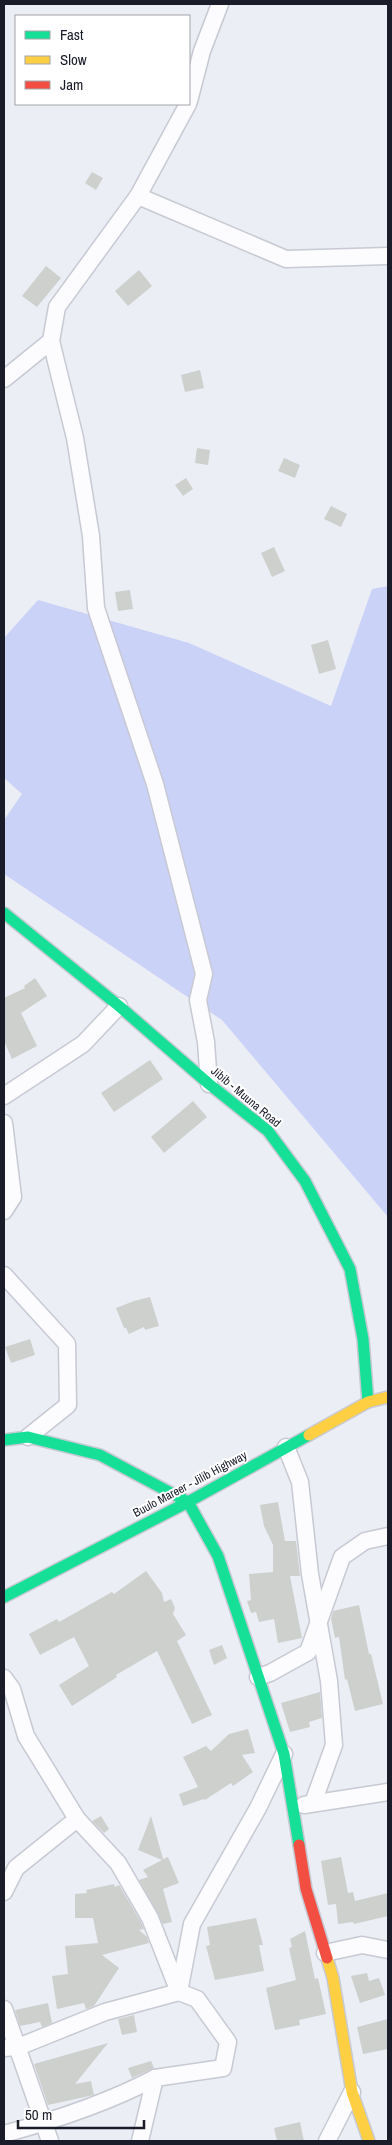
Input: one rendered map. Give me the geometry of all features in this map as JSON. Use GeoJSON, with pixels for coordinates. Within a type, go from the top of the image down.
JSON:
{"type":"FeatureCollection","features":[{"type":"Feature","properties":{"kind":"street"},"geometry":{"type":"LineString","coordinates":[[190,95],[202,51],[220,4]]}},
{"type":"Feature","properties":{"kind":"street"},"geometry":{"type":"LineString","coordinates":[[186,105],[138,196],[57,307],[51,341],[76,438],[91,536],[96,608],[155,784],[204,974],[198,1000],[206,1042],[209,1084]]}},
{"type":"Feature","properties":{"kind":"street"},"geometry":{"type":"LineString","coordinates":[[138,196],[286,258],[388,256]]}},
{"type":"Feature","properties":{"kind":"street"},"geometry":{"type":"LineString","coordinates":[[4,379],[51,341]]}},
{"type":"Feature","properties":{"kind":"street","name":"Jibib - Muuna Road"},"geometry":{"type":"LineString","coordinates":[[4,913],[119,1006],[209,1084],[268,1131],[305,1181],[350,1269],[363,1339],[368,1402]]}},
{"type":"Feature","properties":{"kind":"street"},"geometry":{"type":"LineString","coordinates":[[4,1096],[83,1044],[119,1006]]}},
{"type":"Feature","properties":{"kind":"street"},"geometry":{"type":"LineString","coordinates":[[4,1123],[13,1197],[4,1211]]}},
{"type":"Feature","properties":{"kind":"street"},"geometry":{"type":"LineString","coordinates":[[4,1275],[67,1344],[68,1405],[28,1437]]}},
{"type":"Feature","properties":{"kind":"street","name":"Buulo Mareer - Jilib Highway"},"geometry":{"type":"LineString","coordinates":[[4,1597],[188,1502],[368,1402],[388,1397]]}},
{"type":"Feature","properties":{"kind":"street"},"geometry":{"type":"LineString","coordinates":[[4,1440],[28,1437],[100,1455],[188,1502],[218,1556],[284,1754],[306,1889],[333,1978],[352,2092],[369,2141]]}},
{"type":"Feature","properties":{"kind":"street"},"geometry":{"type":"LineString","coordinates":[[286,1447],[300,1482],[310,1574],[329,1681],[334,1746],[313,1803]]}},
{"type":"Feature","properties":{"kind":"street"},"geometry":{"type":"LineString","coordinates":[[258,1677],[270,1674],[308,1652],[342,1557],[365,1541],[388,1536]]}},
{"type":"Feature","properties":{"kind":"street"},"geometry":{"type":"LineString","coordinates":[[4,1678],[12,1689],[26,1736],[77,1819],[118,1863],[150,1918],[179,1992]]}},
{"type":"Feature","properties":{"kind":"street"},"geometry":{"type":"LineString","coordinates":[[179,1992],[192,1924],[258,1808],[284,1754]]}},
{"type":"Feature","properties":{"kind":"street"},"geometry":{"type":"LineString","coordinates":[[292,1807],[388,1792]]}},
{"type":"Feature","properties":{"kind":"street"},"geometry":{"type":"LineString","coordinates":[[4,1892],[10,1871],[77,1819]]}},
{"type":"Feature","properties":{"kind":"street"},"geometry":{"type":"LineString","coordinates":[[325,1953],[362,1945],[388,1950]]}},
{"type":"Feature","properties":{"kind":"street"},"geometry":{"type":"LineString","coordinates":[[4,2134],[43,2124],[120,2097],[155,2078],[223,2068],[228,2042],[198,1999],[179,1992],[106,2012],[11,2048]]}},
{"type":"Feature","properties":{"kind":"street"},"geometry":{"type":"LineString","coordinates":[[4,2009],[11,2048],[50,2141]]}},
{"type":"Feature","properties":{"kind":"street"},"geometry":{"type":"LineString","coordinates":[[140,2141],[155,2078]]}},
{"type":"Feature","properties":{"kind":"street"},"geometry":{"type":"LineString","coordinates":[[327,2141],[352,2092]]}},
{"type":"Feature","properties":{"kind":"shaded area"},"geometry":{"type":"Polygon","coordinates":[[[388,586],[388,1217],[222,1020],[4,874],[4,820],[22,794],[4,778],[4,638],[38,600],[189,643],[331,706],[372,589],[388,586]]]}},
{"type":"Feature","properties":{"kind":"building"},"geometry":{"type":"Polygon","coordinates":[[[92,172],[103,178],[96,190],[85,183],[92,172]]]}},
{"type":"Feature","properties":{"kind":"building"},"geometry":{"type":"Polygon","coordinates":[[[46,266],[61,278],[37,307],[22,296],[46,266]]]}},
{"type":"Feature","properties":{"kind":"building"},"geometry":{"type":"Polygon","coordinates":[[[139,270],[152,286],[128,306],[115,291],[139,270]]]}},
{"type":"Feature","properties":{"kind":"building"},"geometry":{"type":"Polygon","coordinates":[[[200,370],[204,388],[185,392],[181,375],[200,370]]]}},
{"type":"Feature","properties":{"kind":"building"},"geometry":{"type":"Polygon","coordinates":[[[197,448],[210,450],[208,465],[195,463],[197,448]]]}},
{"type":"Feature","properties":{"kind":"building"},"geometry":{"type":"Polygon","coordinates":[[[284,458],[300,465],[295,478],[278,471],[284,458]]]}},
{"type":"Feature","properties":{"kind":"building"},"geometry":{"type":"Polygon","coordinates":[[[186,478],[193,489],[183,496],[175,485],[186,478]]]}},
{"type":"Feature","properties":{"kind":"building"},"geometry":{"type":"Polygon","coordinates":[[[331,506],[347,514],[341,527],[324,519],[331,506]]]}},
{"type":"Feature","properties":{"kind":"building"},"geometry":{"type":"Polygon","coordinates":[[[274,547],[285,571],[272,577],[261,553],[274,547]]]}},
{"type":"Feature","properties":{"kind":"building"},"geometry":{"type":"Polygon","coordinates":[[[130,590],[133,609],[118,611],[115,592],[130,590]]]}},
{"type":"Feature","properties":{"kind":"building"},"geometry":{"type":"Polygon","coordinates":[[[328,640],[336,669],[319,674],[311,645],[328,640]]]}},
{"type":"Feature","properties":{"kind":"building"},"geometry":{"type":"Polygon","coordinates":[[[35,978],[47,996],[21,1013],[37,1046],[12,1059],[4,1041],[4,998],[25,988],[24,986],[35,978]]]}},
{"type":"Feature","properties":{"kind":"building"},"geometry":{"type":"Polygon","coordinates":[[[150,1060],[163,1079],[114,1112],[101,1093],[150,1060]]]}},
{"type":"Feature","properties":{"kind":"building"},"geometry":{"type":"Polygon","coordinates":[[[193,1101],[207,1117],[164,1153],[151,1137],[193,1101]]]}},
{"type":"Feature","properties":{"kind":"building"},"geometry":{"type":"Polygon","coordinates":[[[150,1297],[159,1326],[145,1330],[144,1327],[129,1334],[126,1328],[124,1328],[116,1308],[150,1297]]]}},
{"type":"Feature","properties":{"kind":"building"},"geometry":{"type":"Polygon","coordinates":[[[30,1339],[35,1355],[11,1363],[5,1347],[30,1339]]]}},
{"type":"Feature","properties":{"kind":"building"},"geometry":{"type":"Polygon","coordinates":[[[278,1502],[285,1541],[296,1541],[300,1576],[290,1576],[302,1638],[278,1643],[274,1619],[259,1622],[256,1612],[251,1613],[247,1601],[251,1600],[249,1574],[273,1572],[273,1545],[264,1526],[260,1505],[278,1502]]]}},
{"type":"Feature","properties":{"kind":"building"},"geometry":{"type":"Polygon","coordinates":[[[146,1571],[162,1593],[164,1602],[171,1599],[175,1608],[173,1614],[186,1635],[177,1641],[212,1715],[192,1724],[157,1651],[116,1675],[117,1677],[72,1706],[59,1685],[89,1666],[74,1637],[40,1655],[29,1634],[57,1619],[59,1622],[112,1592],[114,1594],[146,1571]]]}},
{"type":"Feature","properties":{"kind":"building"},"geometry":{"type":"Polygon","coordinates":[[[359,1605],[369,1654],[371,1654],[383,1704],[355,1711],[347,1679],[345,1680],[339,1637],[335,1638],[331,1619],[333,1611],[359,1605]]]}},
{"type":"Feature","properties":{"kind":"building"},"geometry":{"type":"Polygon","coordinates":[[[222,1645],[227,1658],[214,1665],[209,1650],[222,1645]]]}},
{"type":"Feature","properties":{"kind":"building"},"geometry":{"type":"Polygon","coordinates":[[[320,1692],[322,1718],[309,1722],[310,1727],[290,1732],[281,1703],[320,1692]]]}},
{"type":"Feature","properties":{"kind":"building"},"geometry":{"type":"Polygon","coordinates":[[[248,1729],[255,1753],[242,1755],[253,1772],[233,1786],[231,1783],[205,1800],[183,1806],[179,1794],[198,1787],[183,1757],[206,1746],[211,1751],[229,1734],[248,1729]]]}},
{"type":"Feature","properties":{"kind":"building"},"geometry":{"type":"Polygon","coordinates":[[[101,1816],[109,1829],[104,1833],[92,1821],[101,1816]]]}},
{"type":"Feature","properties":{"kind":"building"},"geometry":{"type":"Polygon","coordinates":[[[151,1816],[163,1859],[168,1857],[179,1883],[163,1889],[172,1922],[163,1924],[139,1880],[148,1877],[143,1870],[162,1860],[138,1850],[151,1816]]]}},
{"type":"Feature","properties":{"kind":"building"},"geometry":{"type":"Polygon","coordinates":[[[341,1857],[348,1893],[353,1892],[355,1901],[388,1893],[388,1916],[354,1924],[353,1922],[338,1924],[336,1904],[328,1905],[321,1861],[341,1857]]]}},
{"type":"Feature","properties":{"kind":"building"},"geometry":{"type":"Polygon","coordinates":[[[114,1884],[115,1887],[119,1885],[141,1922],[144,1929],[139,1930],[147,1937],[149,1943],[102,1955],[119,1968],[94,2006],[86,2009],[84,2003],[57,2009],[52,1976],[68,1974],[65,1946],[98,1943],[93,1918],[75,1918],[75,1894],[87,1893],[86,1890],[114,1884]]]}},
{"type":"Feature","properties":{"kind":"building"},"geometry":{"type":"Polygon","coordinates":[[[256,1918],[263,1945],[259,1945],[264,1971],[215,1980],[206,1946],[210,1945],[207,1927],[256,1918]]]}},
{"type":"Feature","properties":{"kind":"building"},"geometry":{"type":"Polygon","coordinates":[[[305,1931],[315,1979],[318,1978],[326,2014],[299,2020],[300,2025],[275,2030],[266,1988],[296,1980],[289,1948],[292,1947],[290,1939],[305,1931]]]}},
{"type":"Feature","properties":{"kind":"building"},"geometry":{"type":"Polygon","coordinates":[[[367,1973],[369,1981],[379,1978],[385,1995],[360,2003],[351,1976],[367,1973]]]}},
{"type":"Feature","properties":{"kind":"building"},"geometry":{"type":"Polygon","coordinates":[[[48,2003],[52,2023],[42,2027],[40,2022],[20,2026],[15,2010],[48,2003]]]}},
{"type":"Feature","properties":{"kind":"building"},"geometry":{"type":"Polygon","coordinates":[[[134,2015],[137,2032],[122,2035],[118,2019],[134,2015]]]}},
{"type":"Feature","properties":{"kind":"building"},"geometry":{"type":"Polygon","coordinates":[[[388,2019],[388,2049],[363,2054],[357,2027],[388,2019]]]}},
{"type":"Feature","properties":{"kind":"building"},"geometry":{"type":"Polygon","coordinates":[[[108,2043],[75,2084],[91,2081],[94,2095],[48,2105],[34,2064],[108,2043]]]}},
{"type":"Feature","properties":{"kind":"building"},"geometry":{"type":"Polygon","coordinates":[[[151,2061],[154,2068],[132,2078],[128,2068],[151,2061]]]}},
{"type":"Feature","properties":{"kind":"building"},"geometry":{"type":"Polygon","coordinates":[[[300,2122],[304,2141],[277,2141],[274,2128],[300,2122]]]}},
{"type":"Feature","properties":{"kind":"traffic: fast"},"geometry":{"type":"LineString","coordinates":[[4,913],[119,1006],[209,1084],[268,1131],[305,1181],[350,1269],[363,1339],[368,1402]]}},
{"type":"Feature","properties":{"kind":"traffic: fast"},"geometry":{"type":"LineString","coordinates":[[4,1597],[188,1502],[309,1435]]}},
{"type":"Feature","properties":{"kind":"traffic: fast"},"geometry":{"type":"LineString","coordinates":[[4,1440],[28,1437],[100,1455],[188,1502],[218,1556],[284,1754],[299,1845]]}},
{"type":"Feature","properties":{"kind":"traffic: slow"},"geometry":{"type":"LineString","coordinates":[[309,1435],[368,1402],[388,1397]]}},
{"type":"Feature","properties":{"kind":"traffic: slow"},"geometry":{"type":"LineString","coordinates":[[327,1958],[333,1978],[352,2092],[369,2141]]}},
{"type":"Feature","properties":{"kind":"traffic: jam"},"geometry":{"type":"LineString","coordinates":[[299,1845],[306,1889],[327,1958]]}}]}
